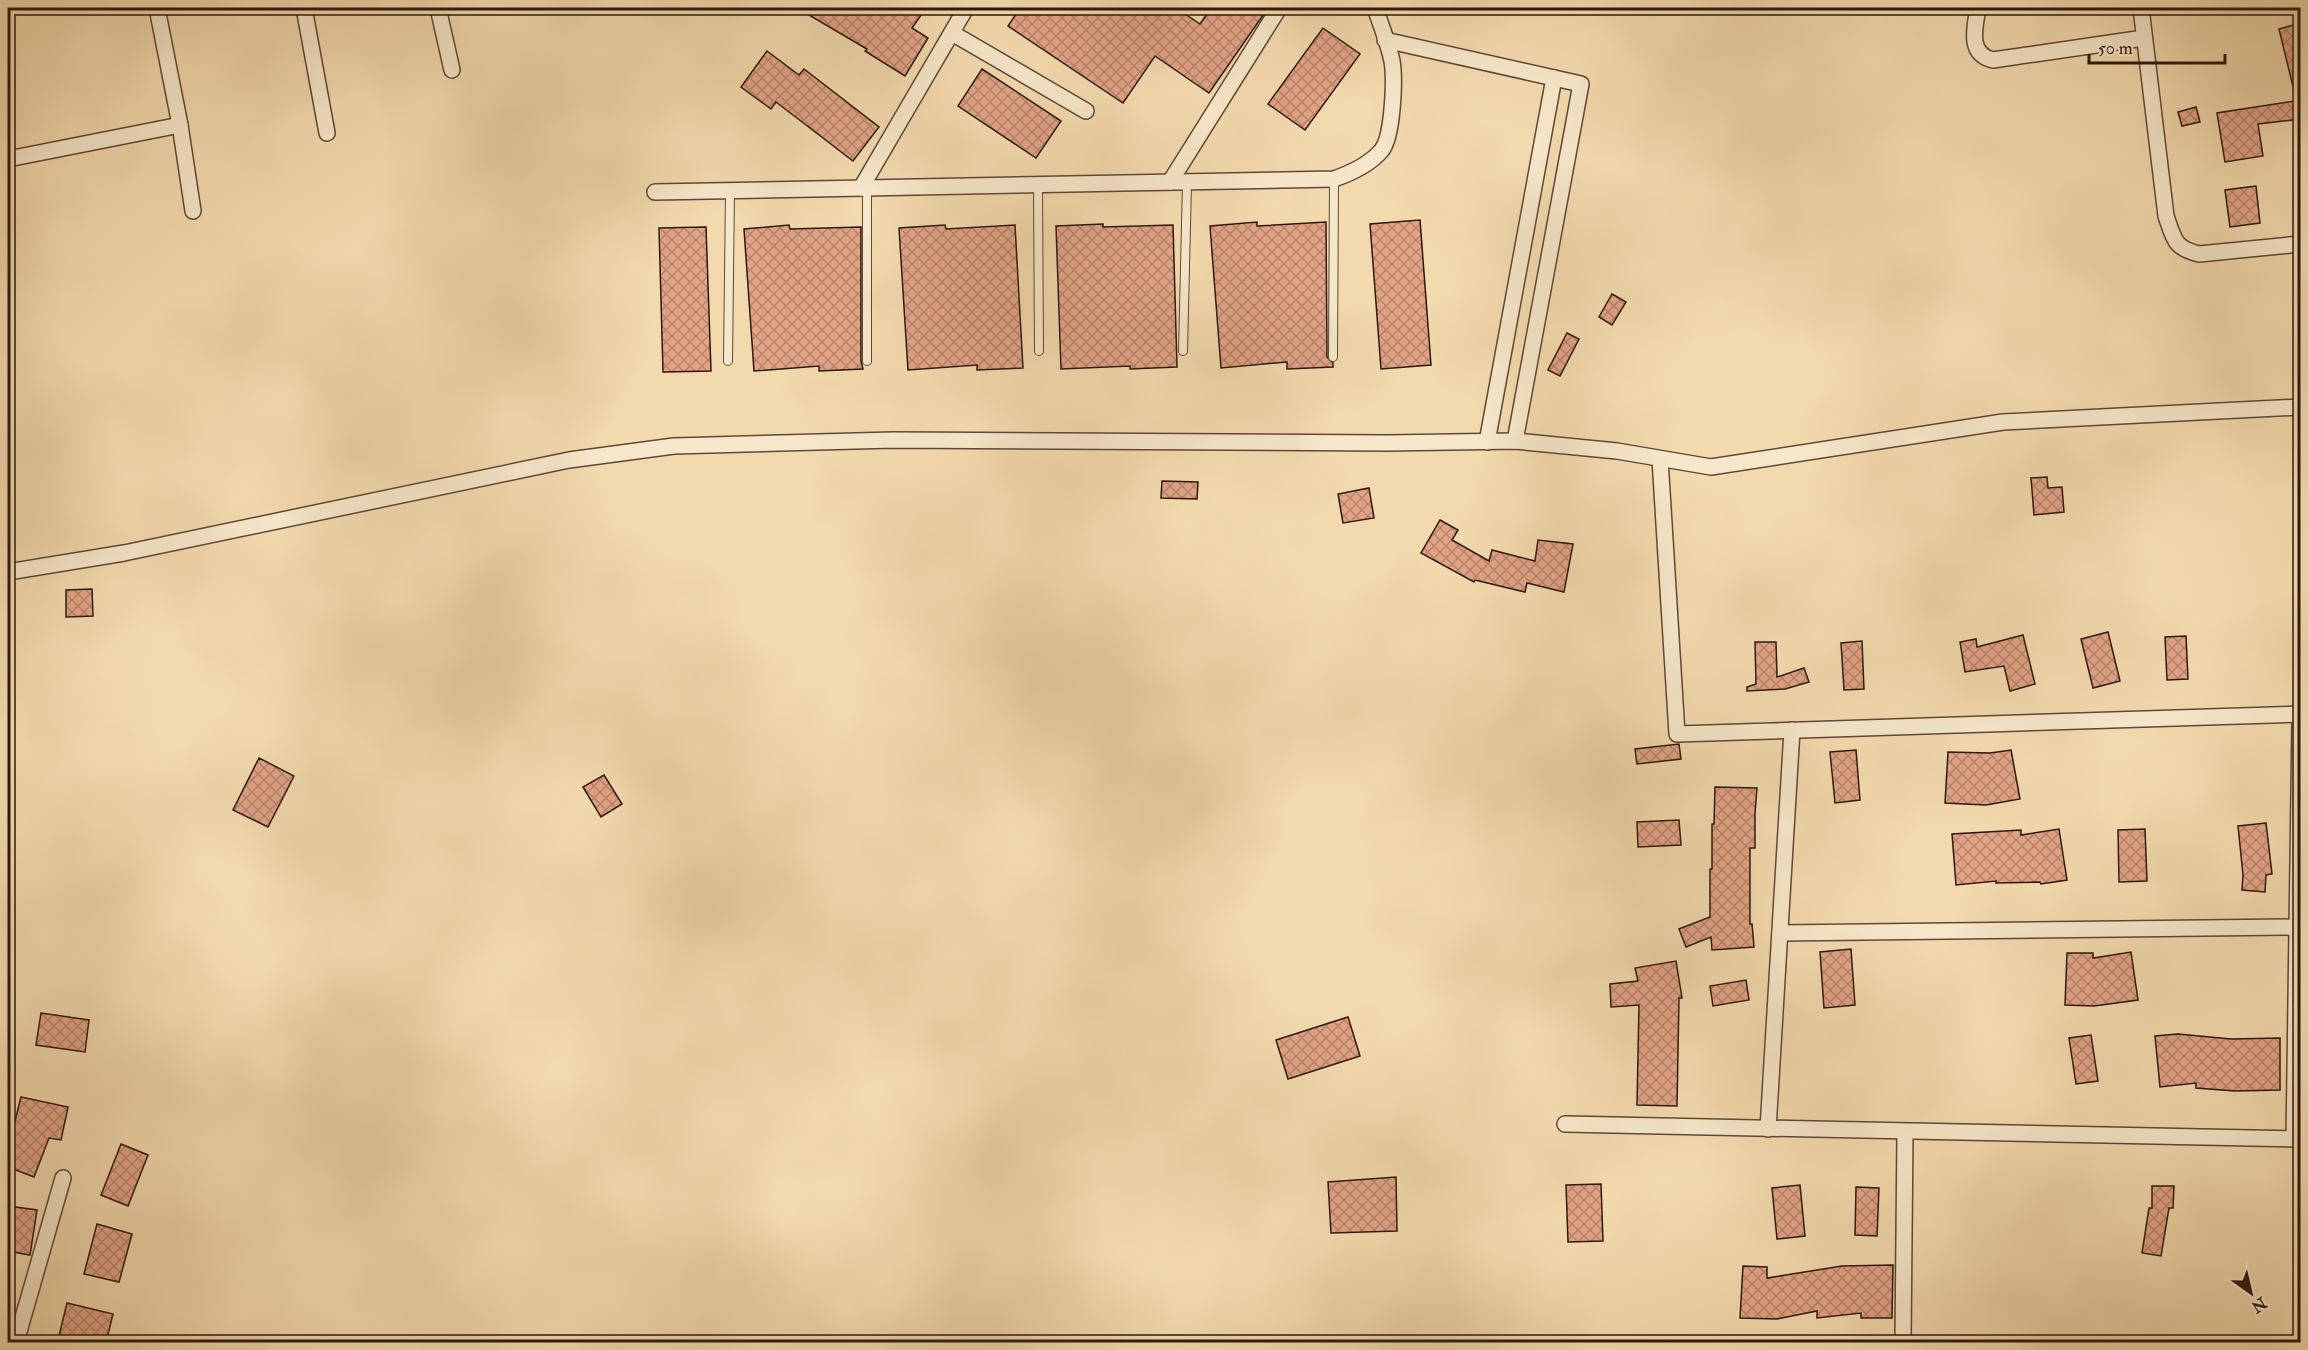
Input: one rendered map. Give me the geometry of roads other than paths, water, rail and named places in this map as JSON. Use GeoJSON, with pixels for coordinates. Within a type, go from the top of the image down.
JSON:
{"type":"FeatureCollection","features":[{"type":"Feature","properties":{"kind":"street"},"geometry":{"type":"LineString","coordinates":[[157,8],[180,125],[193,211]]}},
{"type":"Feature","properties":{"kind":"street"},"geometry":{"type":"LineString","coordinates":[[304,8],[327,133]]}},
{"type":"Feature","properties":{"kind":"street"},"geometry":{"type":"LineString","coordinates":[[438,8],[452,69]]}},
{"type":"Feature","properties":{"kind":"street"},"geometry":{"type":"LineString","coordinates":[[864,188],[966,8]]}},
{"type":"Feature","properties":{"kind":"street"},"geometry":{"type":"LineString","coordinates":[[1170,182],[1279,8]]}},
{"type":"Feature","properties":{"kind":"street"},"geometry":{"type":"LineString","coordinates":[[655,192],[1334,179],[1351,173],[1371,161],[1383,150],[1392,120],[1392,62],[1375,8]]}},
{"type":"Feature","properties":{"kind":"street"},"geometry":{"type":"LineString","coordinates":[[1978,8],[1973,37],[1979,53],[1994,60],[2144,38]]}},
{"type":"Feature","properties":{"kind":"street"},"geometry":{"type":"LineString","coordinates":[[2140,8],[2166,216],[2174,237],[2183,250],[2199,254],[2301,244]]}},
{"type":"Feature","properties":{"kind":"street"},"geometry":{"type":"LineString","coordinates":[[951,33],[1086,111]]}},
{"type":"Feature","properties":{"kind":"street"},"geometry":{"type":"LineString","coordinates":[[1385,40],[1581,84],[1515,441]]}},
{"type":"Feature","properties":{"kind":"street"},"geometry":{"type":"LineString","coordinates":[[1487,442],[1554,78]]}},
{"type":"Feature","properties":{"kind":"street"},"geometry":{"type":"LineString","coordinates":[[8,159],[180,125]]}},
{"type":"Feature","properties":{"kind":"street"},"geometry":{"type":"LineString","coordinates":[[8,572],[124,553],[569,460],[674,446],[893,440],[1387,443],[1515,441],[1617,451],[1710,467],[2003,422],[2301,407]]}},
{"type":"Feature","properties":{"kind":"street"},"geometry":{"type":"LineString","coordinates":[[1659,459],[1677,734],[2301,714]]}},
{"type":"Feature","properties":{"kind":"street"},"geometry":{"type":"LineString","coordinates":[[1565,1124],[2297,1139],[2297,927],[2301,721]]}},
{"type":"Feature","properties":{"kind":"street"},"geometry":{"type":"LineString","coordinates":[[1768,1129],[1792,730]]}},
{"type":"Feature","properties":{"kind":"street"},"geometry":{"type":"LineString","coordinates":[[1780,933],[2297,927]]}},
{"type":"Feature","properties":{"kind":"street"},"geometry":{"type":"LineString","coordinates":[[1903,1342],[1905,1132]]}},
{"type":"Feature","properties":{"kind":"street"},"geometry":{"type":"LineString","coordinates":[[16,1342],[63,1178]]}},
{"type":"Feature","properties":{"kind":"lane"},"geometry":{"type":"LineString","coordinates":[[1333,357],[1334,179]]}},
{"type":"Feature","properties":{"kind":"lane"},"geometry":{"type":"LineString","coordinates":[[1183,351],[1186,183]]}},
{"type":"Feature","properties":{"kind":"lane"},"geometry":{"type":"LineString","coordinates":[[1038,186],[1039,351]]}},
{"type":"Feature","properties":{"kind":"lane"},"geometry":{"type":"LineString","coordinates":[[864,188],[867,361]]}},
{"type":"Feature","properties":{"kind":"lane"},"geometry":{"type":"LineString","coordinates":[[728,361],[730,191]]}}]}
